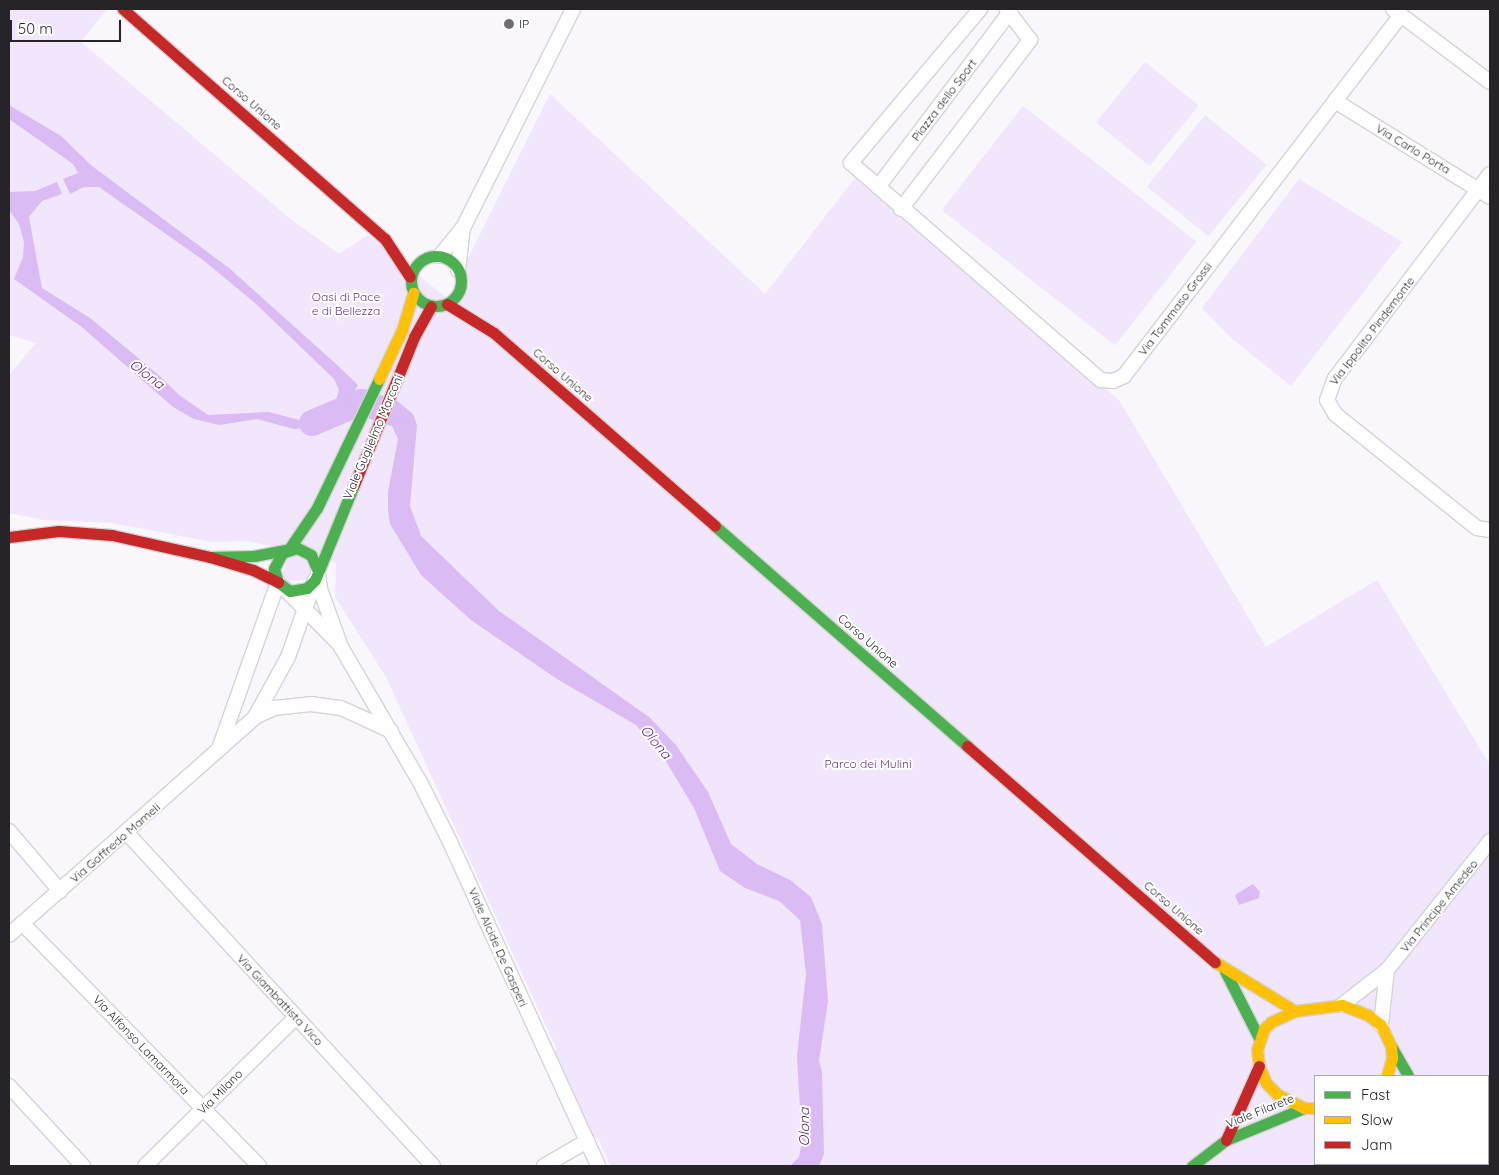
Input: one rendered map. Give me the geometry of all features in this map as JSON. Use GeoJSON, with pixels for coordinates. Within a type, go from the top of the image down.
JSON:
{"type":"FeatureCollection","features":[{"type":"Feature","properties":{"kind":"street","name":"Corso Unione"},"geometry":{"type":"LineString","coordinates":[[123,9],[385,239],[410,277]]}},
{"type":"Feature","properties":{"kind":"street"},"geometry":{"type":"LineString","coordinates":[[410,277],[413,269],[426,258],[440,256],[464,226],[573,9]]}},
{"type":"Feature","properties":{"kind":"street","name":"Via Tommaso Grossi"},"geometry":{"type":"LineString","coordinates":[[980,9],[850,163],[1101,380],[1113,381],[1124,376],[1335,101],[1397,12]]}},
{"type":"Feature","properties":{"kind":"street"},"geometry":{"type":"LineString","coordinates":[[901,209],[1030,40],[1008,11]]}},
{"type":"Feature","properties":{"kind":"street","name":"Piazza dello Sport"},"geometry":{"type":"LineString","coordinates":[[878,187],[1008,11]]}},
{"type":"Feature","properties":{"kind":"street"},"geometry":{"type":"LineString","coordinates":[[1397,12],[1490,82]]}},
{"type":"Feature","properties":{"kind":"street","name":"Via Carlo Porta"},"geometry":{"type":"LineString","coordinates":[[1335,101],[1484,193]]}},
{"type":"Feature","properties":{"kind":"street","name":"Via Ippolito Pindemonte"},"geometry":{"type":"LineString","coordinates":[[1490,174],[1484,193],[1335,378],[1327,400],[1335,414],[1477,528],[1490,530]]}},
{"type":"Feature","properties":{"kind":"street"},"geometry":{"type":"LineString","coordinates":[[413,293],[417,299],[431,306],[446,304],[460,290],[458,270],[464,226]]}},
{"type":"Feature","properties":{"kind":"street","name":"Corso Unione"},"geometry":{"type":"LineString","coordinates":[[385,239],[426,258]]}},
{"type":"Feature","properties":{"kind":"street"},"geometry":{"type":"LineString","coordinates":[[440,256],[458,270]]}},
{"type":"Feature","properties":{"kind":"street","name":"Viale Guglielmo Marconi"},"geometry":{"type":"LineString","coordinates":[[289,549],[318,508],[349,446],[402,330],[413,293],[410,277]]}},
{"type":"Feature","properties":{"kind":"street","name":"Corso Unione"},"geometry":{"type":"LineString","coordinates":[[460,290],[494,333]]}},
{"type":"Feature","properties":{"kind":"street","name":"Corso Unione"},"geometry":{"type":"LineString","coordinates":[[446,304],[494,333],[1225,971],[1295,1011]]}},
{"type":"Feature","properties":{"kind":"street","name":"Viale Guglielmo Marconi"},"geometry":{"type":"LineString","coordinates":[[316,574],[414,337],[431,306]]}},
{"type":"Feature","properties":{"kind":"street"},"geometry":{"type":"LineString","coordinates":[[9,537],[59,530],[94,532],[210,557],[253,570],[297,592],[307,588],[316,574]]}},
{"type":"Feature","properties":{"kind":"street"},"geometry":{"type":"LineString","coordinates":[[210,557],[254,556],[297,548],[311,555],[320,589],[342,647]]}},
{"type":"Feature","properties":{"kind":"street"},"geometry":{"type":"LineString","coordinates":[[289,549],[275,563],[281,585],[342,647]]}},
{"type":"Feature","properties":{"kind":"street","name":"Via Goffredo Mameli"},"geometry":{"type":"LineString","coordinates":[[255,717],[288,658],[306,609],[316,574]]}},
{"type":"Feature","properties":{"kind":"street","name":"Via Goffredo Mameli"},"geometry":{"type":"LineString","coordinates":[[219,749],[281,585]]}},
{"type":"Feature","properties":{"kind":"street","name":"Viale Alcide De Gasperi"},"geometry":{"type":"LineString","coordinates":[[342,647],[391,732],[450,842],[598,1166]]}},
{"type":"Feature","properties":{"kind":"street","name":"Via Goffredo Mameli"},"geometry":{"type":"LineString","coordinates":[[9,935],[127,833],[255,717],[274,708],[311,704],[341,708],[391,732]]}},
{"type":"Feature","properties":{"kind":"street"},"geometry":{"type":"LineString","coordinates":[[9,831],[60,891]]}},
{"type":"Feature","properties":{"kind":"street","name":"Via Giambattista Vico"},"geometry":{"type":"LineString","coordinates":[[127,833],[433,1166]]}},
{"type":"Feature","properties":{"kind":"street","name":"Via Principe Amedeo"},"geometry":{"type":"LineString","coordinates":[[1342,1005],[1387,970],[1490,841]]}},
{"type":"Feature","properties":{"kind":"street","name":"Via Alfonso Lamarmora"},"geometry":{"type":"LineString","coordinates":[[22,923],[259,1166]]}},
{"type":"Feature","properties":{"kind":"street"},"geometry":{"type":"LineString","coordinates":[[1381,1025],[1387,970]]}},
{"type":"Feature","properties":{"kind":"street","name":"Corso Unione"},"geometry":{"type":"LineString","coordinates":[[1225,971],[1259,1038]]}},
{"type":"Feature","properties":{"kind":"street"},"geometry":{"type":"LineString","coordinates":[[1310,1108],[1277,1094],[1266,1083],[1259,1066],[1259,1038],[1271,1022],[1295,1011],[1342,1005],[1368,1015],[1381,1025],[1407,1075]]}},
{"type":"Feature","properties":{"kind":"street","name":"Via Milano"},"geometry":{"type":"LineString","coordinates":[[145,1166],[296,1017]]}},
{"type":"Feature","properties":{"kind":"street"},"geometry":{"type":"LineString","coordinates":[[1387,1075],[1392,1058],[1391,1046]]}},
{"type":"Feature","properties":{"kind":"street","name":"Viale Filarete"},"geometry":{"type":"LineString","coordinates":[[1226,1140],[1259,1066]]}},
{"type":"Feature","properties":{"kind":"street"},"geometry":{"type":"LineString","coordinates":[[9,1086],[83,1166]]}},
{"type":"Feature","properties":{"kind":"street","name":"Viale Filarete"},"geometry":{"type":"LineString","coordinates":[[1192,1166],[1226,1140],[1310,1108]]}},
{"type":"Feature","properties":{"kind":"street"},"geometry":{"type":"LineString","coordinates":[[544,1166],[587,1141]]}},
{"type":"Feature","properties":{"kind":"green space","name":"Parco dei Mulini"},"geometry":{"type":"Polygon","coordinates":[[[9,9],[107,9],[81,42],[293,221],[339,254],[368,235],[448,299],[550,94],[765,294],[855,178],[1119,400],[1266,647],[1377,580],[1490,765],[1490,1166],[610,1166],[598,1138],[594,1137],[555,1052],[557,1050],[386,677],[335,597],[336,563],[310,557],[312,579],[280,582],[289,551],[249,541],[212,542],[112,523],[43,520],[9,513],[9,375],[36,343],[9,335],[9,9]]]}},
{"type":"Feature","properties":{"kind":"green space"},"geometry":{"type":"Polygon","coordinates":[[[1145,62],[1199,105],[1150,166],[1096,123],[1145,62]]]}},
{"type":"Feature","properties":{"kind":"green space"},"geometry":{"type":"Polygon","coordinates":[[[1023,106],[1196,241],[1115,345],[942,210],[1023,106]]]}},
{"type":"Feature","properties":{"kind":"green space"},"geometry":{"type":"Polygon","coordinates":[[[1205,115],[1266,165],[1208,236],[1147,186],[1205,115]]]}},
{"type":"Feature","properties":{"kind":"green space"},"geometry":{"type":"Polygon","coordinates":[[[1299,179],[1402,242],[1291,386],[1230,337],[1202,308],[1299,179]]]}},
{"type":"Feature","properties":{"kind":"water"},"geometry":{"type":"Polygon","coordinates":[[[9,105],[61,136],[92,166],[229,268],[335,363],[358,385],[341,416],[317,428],[294,429],[257,419],[219,425],[194,419],[173,407],[83,328],[14,279],[23,257],[24,242],[19,224],[9,210],[9,192],[35,191],[57,182],[62,194],[42,201],[29,217],[42,288],[90,318],[161,377],[179,395],[208,415],[269,412],[299,420],[324,413],[336,400],[339,390],[334,379],[255,303],[203,260],[99,187],[84,187],[70,194],[63,179],[78,173],[73,164],[9,119],[9,105]]]}},
{"type":"Feature","properties":{"kind":"water"},"geometry":{"type":"Polygon","coordinates":[[[396,400],[413,414],[417,425],[410,506],[421,536],[499,611],[649,717],[676,745],[708,792],[731,844],[757,864],[790,880],[811,897],[822,924],[828,1001],[819,1061],[822,1072],[824,1154],[819,1166],[790,1166],[799,1157],[802,1142],[797,1056],[806,974],[800,920],[779,901],[745,888],[720,871],[694,808],[664,758],[636,725],[557,679],[471,620],[421,575],[390,524],[388,510],[388,492],[398,439],[392,426],[384,423],[396,400]]]}},
{"type":"Feature","properties":{"kind":"water"},"geometry":{"type":"Polygon","coordinates":[[[1253,884],[1260,892],[1259,898],[1239,905],[1235,895],[1253,884]]]}},
{"type":"Feature","properties":{"kind":"waterway","name":"Olona"},"geometry":{"type":"LineString","coordinates":[[312,423],[362,402],[390,412]]}},
{"type":"Feature","properties":{"kind":"traffic: fast"},"geometry":{"type":"LineString","coordinates":[[431,256],[441,256],[454,263],[461,276],[461,281],[461,286],[454,299],[441,306],[431,306],[422,302],[415,295],[411,286],[411,276],[415,267],[422,260],[431,256]]}},
{"type":"Feature","properties":{"kind":"traffic: fast"},"geometry":{"type":"LineString","coordinates":[[210,557],[254,556],[289,549],[317,508],[379,379]]}},
{"type":"Feature","properties":{"kind":"traffic: fast"},"geometry":{"type":"LineString","coordinates":[[317,569],[311,555],[297,548],[282,553],[274,569],[278,582],[290,591],[307,588],[315,580],[354,485]]}},
{"type":"Feature","properties":{"kind":"traffic: fast"},"geometry":{"type":"LineString","coordinates":[[715,526],[967,746]]}},
{"type":"Feature","properties":{"kind":"traffic: fast"},"geometry":{"type":"LineString","coordinates":[[1225,971],[1259,1038]]}},
{"type":"Feature","properties":{"kind":"traffic: fast"},"geometry":{"type":"LineString","coordinates":[[1391,1046],[1407,1075]]}},
{"type":"Feature","properties":{"kind":"traffic: fast"},"geometry":{"type":"LineString","coordinates":[[1192,1166],[1226,1140],[1304,1108]]}},
{"type":"Feature","properties":{"kind":"traffic: slow"},"geometry":{"type":"LineString","coordinates":[[379,379],[402,330],[413,293]]}},
{"type":"Feature","properties":{"kind":"traffic: slow"},"geometry":{"type":"LineString","coordinates":[[1215,962],[1295,1011]]}},
{"type":"Feature","properties":{"kind":"traffic: slow"},"geometry":{"type":"LineString","coordinates":[[1314,1108],[1304,1108],[1277,1094],[1266,1083],[1259,1066],[1257,1050],[1264,1029],[1271,1022],[1295,1011],[1342,1005],[1368,1015],[1381,1025],[1391,1046],[1392,1058],[1387,1075]]}},
{"type":"Feature","properties":{"kind":"traffic: jam"},"geometry":{"type":"LineString","coordinates":[[123,9],[385,239],[410,277]]}},
{"type":"Feature","properties":{"kind":"traffic: jam"},"geometry":{"type":"LineString","coordinates":[[447,304],[494,333],[715,526]]}},
{"type":"Feature","properties":{"kind":"traffic: jam"},"geometry":{"type":"LineString","coordinates":[[354,485],[414,337],[431,306]]}},
{"type":"Feature","properties":{"kind":"traffic: jam"},"geometry":{"type":"LineString","coordinates":[[9,537],[59,531],[112,535],[210,557],[253,570],[278,582]]}},
{"type":"Feature","properties":{"kind":"traffic: jam"},"geometry":{"type":"LineString","coordinates":[[967,746],[1215,962]]}},
{"type":"Feature","properties":{"kind":"traffic: jam"},"geometry":{"type":"LineString","coordinates":[[1226,1140],[1259,1066]]}},
{"type":"Feature","properties":{"kind":"place","name":"IP"},"geometry":{"type":"Point","coordinates":[509,24]}},
{"type":"Feature","properties":{"kind":"park label","name":"Oasi di Pace e di Bellezza"},"geometry":{"type":"Point","coordinates":[346,304]}}]}
